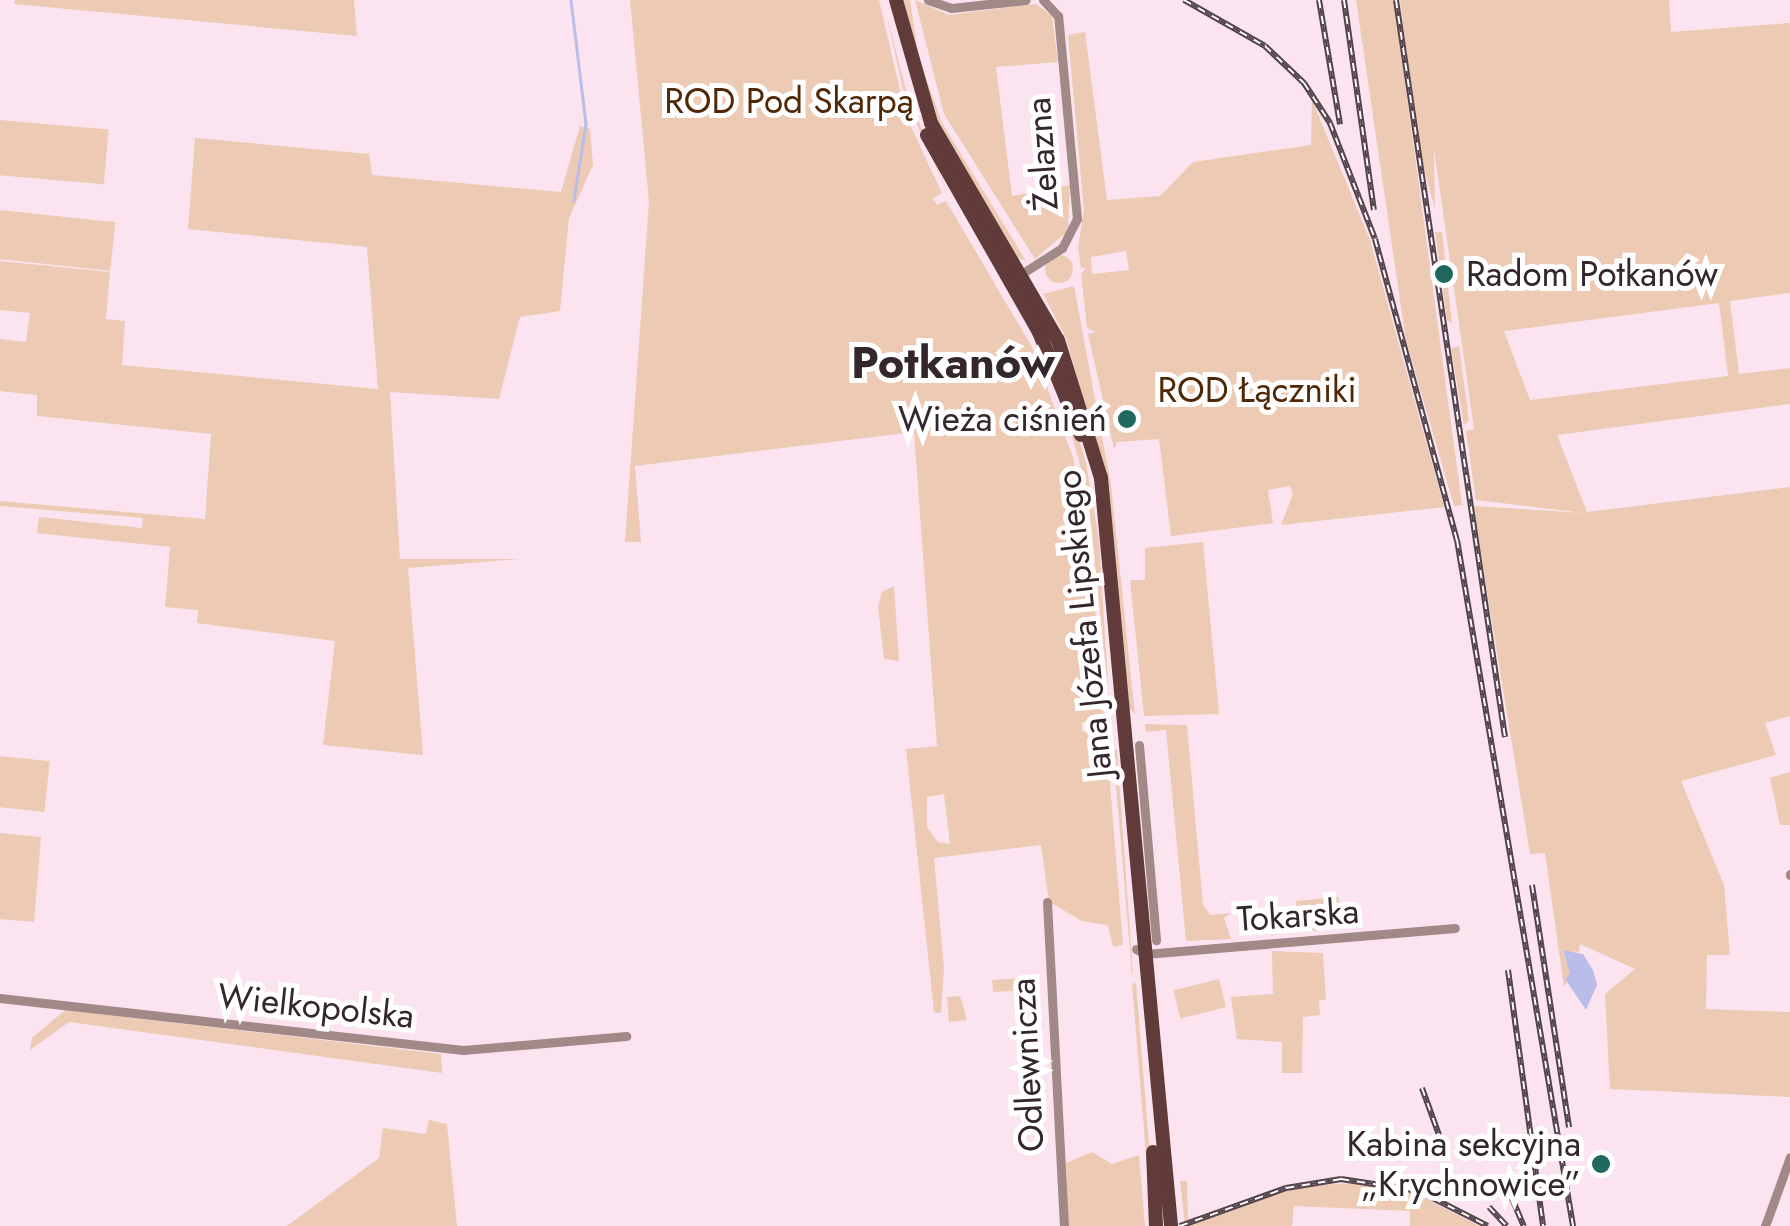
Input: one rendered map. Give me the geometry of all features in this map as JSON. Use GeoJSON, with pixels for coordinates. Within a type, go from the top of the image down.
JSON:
{"type":"FeatureCollection","features":[{"type":"Feature","properties":{"kind":"main road","name":"Jana Józefa Lipskiego"},"geometry":{"type":"LineString","coordinates":[[887,0],[920,120],[1016,277]]}},
{"type":"Feature","properties":{"kind":"main road","name":"Jana Józefa Lipskiego"},"geometry":{"type":"LineString","coordinates":[[896,0],[931,122],[1078,388],[1104,492],[1140,956],[1156,1226]]}},
{"type":"Feature","properties":{"kind":"main road","name":"Jana Józefa Lipskiego"},"geometry":{"type":"LineString","coordinates":[[1140,956],[1171,1226]]}},
{"type":"Feature","properties":{"kind":"street"},"geometry":{"type":"LineString","coordinates":[[928,0],[951,8],[1026,0]]}},
{"type":"Feature","properties":{"kind":"street","name":"Żelazna"},"geometry":{"type":"LineString","coordinates":[[1016,277],[1062,248],[1077,219],[1058,16],[1043,0]]}},
{"type":"Feature","properties":{"kind":"street"},"geometry":{"type":"LineString","coordinates":[[1139,745],[1156,940]]}},
{"type":"Feature","properties":{"kind":"street","name":"Odlewnicza"},"geometry":{"type":"LineString","coordinates":[[1047,902],[1064,1226]]}},
{"type":"Feature","properties":{"kind":"street","name":"Tokarska"},"geometry":{"type":"LineString","coordinates":[[1140,956],[1455,928]]}},
{"type":"Feature","properties":{"kind":"street","name":"Wielkopolska"},"geometry":{"type":"LineString","coordinates":[[0,998],[463,1050],[626,1036]]}},
{"type":"Feature","properties":{"kind":"street"},"geometry":{"type":"LineString","coordinates":[[1765,1226],[1790,1158]]}},
{"type":"Feature","properties":{"kind":"green space"},"geometry":{"type":"Polygon","coordinates":[[[15,0],[354,0],[357,36],[14,4],[15,0]]]}},
{"type":"Feature","properties":{"kind":"green space","name":"ROD Pod Skarpą"},"geometry":{"type":"Polygon","coordinates":[[[630,0],[879,0],[906,116],[942,193],[933,199],[937,205],[946,201],[1032,347],[1073,457],[1090,550],[1104,714],[1102,721],[1082,722],[1082,731],[1106,733],[1123,945],[1113,947],[1108,925],[1082,921],[1049,902],[1041,845],[934,858],[944,968],[941,1013],[934,1012],[906,749],[937,746],[914,432],[635,466],[641,542],[625,542],[649,201],[630,0]],[[944,794],[927,797],[927,827],[938,842],[950,844],[944,794]]]}},
{"type":"Feature","properties":{"kind":"green space"},"geometry":{"type":"Polygon","coordinates":[[[900,0],[910,0],[919,58],[942,123],[1026,261],[1017,257],[942,137],[900,0]]]}},
{"type":"Feature","properties":{"kind":"green space"},"geometry":{"type":"Polygon","coordinates":[[[915,0],[949,15],[1036,4],[1052,16],[1058,62],[996,67],[1012,196],[1070,185],[1068,231],[1035,259],[944,114],[915,0]]]}},
{"type":"Feature","properties":{"kind":"green space"},"geometry":{"type":"Polygon","coordinates":[[[1356,0],[1394,0],[1462,505],[1454,506],[1406,341],[1356,0]]]}},
{"type":"Feature","properties":{"kind":"green space"},"geometry":{"type":"Polygon","coordinates":[[[1400,0],[1669,0],[1671,32],[1790,23],[1790,293],[1730,301],[1739,374],[1790,368],[1790,404],[1557,435],[1587,512],[1790,487],[1790,716],[1765,723],[1776,755],[1681,781],[1724,885],[1730,955],[1707,955],[1706,1009],[1790,1012],[1790,1097],[1610,1089],[1605,994],[1635,969],[1580,944],[1579,952],[1563,951],[1571,974],[1564,987],[1545,853],[1530,854],[1473,506],[1584,513],[1476,500],[1466,431],[1474,429],[1434,149],[1435,209],[1419,151],[1400,0]],[[1719,303],[1504,331],[1530,400],[1728,376],[1719,303]]]}},
{"type":"Feature","properties":{"kind":"green space"},"geometry":{"type":"Polygon","coordinates":[[[886,13],[906,90],[947,191],[905,98],[886,13]]]}},
{"type":"Feature","properties":{"kind":"green space","name":"ROD Łączniki"},"geometry":{"type":"Polygon","coordinates":[[[1085,32],[1107,200],[1160,196],[1193,162],[1311,145],[1312,100],[1370,240],[1444,507],[1281,525],[1293,494],[1290,486],[1268,490],[1273,523],[1171,536],[1159,439],[1117,442],[1114,449],[1088,334],[1096,332],[1087,328],[1081,274],[1086,268],[1081,268],[1078,248],[1084,210],[1068,35],[1085,32]],[[1126,251],[1091,257],[1092,274],[1129,270],[1126,251]]]}},
{"type":"Feature","properties":{"kind":"green space"},"geometry":{"type":"Polygon","coordinates":[[[0,120],[109,129],[104,184],[0,175],[0,120]]]}},
{"type":"Feature","properties":{"kind":"green space"},"geometry":{"type":"Polygon","coordinates":[[[580,126],[590,129],[593,165],[569,218],[560,311],[520,317],[499,399],[390,392],[400,559],[519,559],[408,568],[423,755],[323,745],[335,641],[197,623],[198,610],[165,607],[170,547],[37,533],[39,517],[142,528],[143,518],[0,506],[0,501],[205,519],[211,434],[37,416],[37,395],[0,391],[0,339],[26,342],[30,313],[0,310],[0,261],[110,272],[106,319],[125,321],[122,365],[378,389],[367,247],[188,229],[195,138],[369,154],[372,175],[561,192],[580,126]]]}},
{"type":"Feature","properties":{"kind":"green space"},"geometry":{"type":"Polygon","coordinates":[[[0,210],[115,222],[110,271],[0,259],[0,210]]]}},
{"type":"Feature","properties":{"kind":"green space"},"geometry":{"type":"Polygon","coordinates":[[[1435,232],[1442,232],[1452,323],[1447,320],[1435,232]]]}},
{"type":"Feature","properties":{"kind":"green space"},"geometry":{"type":"Polygon","coordinates":[[[1059,255],[1069,259],[1073,269],[1069,279],[1059,283],[1049,279],[1045,269],[1049,259],[1059,255]]]}},
{"type":"Feature","properties":{"kind":"green space"},"geometry":{"type":"Polygon","coordinates":[[[1074,286],[1111,485],[1135,715],[1128,706],[1106,478],[1066,338],[1043,294],[1074,286]]]}},
{"type":"Feature","properties":{"kind":"green space"},"geometry":{"type":"Polygon","coordinates":[[[1022,307],[1074,423],[1086,463],[1099,540],[1110,716],[1088,494],[1066,414],[1022,307]]]}},
{"type":"Feature","properties":{"kind":"green space"},"geometry":{"type":"Polygon","coordinates":[[[1459,346],[1469,420],[1464,425],[1451,348],[1459,346]]]}},
{"type":"Feature","properties":{"kind":"green space"},"geometry":{"type":"Polygon","coordinates":[[[1203,542],[1219,714],[1144,716],[1130,580],[1145,580],[1145,548],[1203,542]]]}},
{"type":"Feature","properties":{"kind":"green space"},"geometry":{"type":"Polygon","coordinates":[[[894,586],[899,661],[884,659],[878,607],[882,592],[894,586]]]}},
{"type":"Feature","properties":{"kind":"green space"},"geometry":{"type":"Polygon","coordinates":[[[1145,724],[1187,725],[1203,905],[1211,915],[1231,913],[1224,918],[1231,939],[1186,941],[1166,730],[1146,732],[1145,724]]]}},
{"type":"Feature","properties":{"kind":"green space"},"geometry":{"type":"Polygon","coordinates":[[[1113,750],[1117,750],[1133,974],[1132,974],[1113,750]]]}},
{"type":"Feature","properties":{"kind":"green space"},"geometry":{"type":"Polygon","coordinates":[[[0,756],[50,761],[44,812],[0,807],[0,756]]]}},
{"type":"Feature","properties":{"kind":"green space"},"geometry":{"type":"Polygon","coordinates":[[[1790,772],[1790,825],[1780,825],[1770,778],[1790,772]]]}},
{"type":"Feature","properties":{"kind":"green space"},"geometry":{"type":"Polygon","coordinates":[[[0,833],[41,837],[34,922],[0,919],[0,833]]]}},
{"type":"Feature","properties":{"kind":"green space"},"geometry":{"type":"Polygon","coordinates":[[[1338,897],[1349,928],[1298,932],[1296,901],[1338,897]]]}},
{"type":"Feature","properties":{"kind":"green space"},"geometry":{"type":"Polygon","coordinates":[[[1272,951],[1323,953],[1326,1000],[1319,1000],[1320,1015],[1303,1017],[1302,1073],[1282,1073],[1282,1042],[1237,1039],[1231,997],[1273,994],[1272,951]]]}},
{"type":"Feature","properties":{"kind":"green space"},"geometry":{"type":"Polygon","coordinates":[[[1020,978],[1028,990],[993,992],[992,980],[1020,978]]]}},
{"type":"Feature","properties":{"kind":"green space"},"geometry":{"type":"Polygon","coordinates":[[[1219,979],[1226,1007],[1180,1019],[1173,990],[1219,979]]]}},
{"type":"Feature","properties":{"kind":"green space"},"geometry":{"type":"Polygon","coordinates":[[[1136,983],[1149,1144],[1148,1178],[1132,984],[1136,983]]]}},
{"type":"Feature","properties":{"kind":"green space"},"geometry":{"type":"Polygon","coordinates":[[[960,996],[967,1020],[949,1022],[947,997],[960,996]]]}},
{"type":"Feature","properties":{"kind":"green space"},"geometry":{"type":"Polygon","coordinates":[[[65,1010],[441,1054],[442,1073],[69,1022],[30,1050],[32,1038],[65,1010]]]}},
{"type":"Feature","properties":{"kind":"green space"},"geometry":{"type":"Polygon","coordinates":[[[429,1120],[447,1124],[457,1226],[287,1226],[379,1158],[383,1128],[426,1134],[429,1120]]]}},
{"type":"Feature","properties":{"kind":"green space"},"geometry":{"type":"Polygon","coordinates":[[[1092,1152],[1112,1164],[1139,1155],[1145,1226],[1068,1226],[1066,1163],[1092,1152]]]}},
{"type":"Feature","properties":{"kind":"green space"},"geometry":{"type":"Polygon","coordinates":[[[1180,1181],[1187,1181],[1188,1219],[1306,1186],[1353,1183],[1415,1193],[1480,1226],[1410,1226],[1410,1211],[1294,1206],[1292,1226],[1185,1226],[1180,1181]]]}},
{"type":"Feature","properties":{"kind":"water"},"geometry":{"type":"Polygon","coordinates":[[[1563,950],[1583,954],[1593,970],[1597,985],[1586,1010],[1565,979],[1570,974],[1563,950]]]}},
{"type":"Feature","properties":{"kind":"waterway"},"geometry":{"type":"LineString","coordinates":[[571,0],[586,124],[574,200]]}},
{"type":"Feature","properties":{"kind":"railway"},"geometry":{"type":"LineString","coordinates":[[1184,0],[1265,46],[1304,83],[1330,123],[1375,239],[1457,540],[1573,1226]]}},
{"type":"Feature","properties":{"kind":"railway"},"geometry":{"type":"LineString","coordinates":[[1319,0],[1340,124]]}},
{"type":"Feature","properties":{"kind":"railway"},"geometry":{"type":"LineString","coordinates":[[1344,0],[1374,210]]}},
{"type":"Feature","properties":{"kind":"railway"},"geometry":{"type":"LineString","coordinates":[[1396,0],[1505,737]]}},
{"type":"Feature","properties":{"kind":"railway"},"geometry":{"type":"LineString","coordinates":[[1532,885],[1569,1127]]}},
{"type":"Feature","properties":{"kind":"railway"},"geometry":{"type":"LineString","coordinates":[[1508,970],[1543,1226]]}},
{"type":"Feature","properties":{"kind":"railway"},"geometry":{"type":"LineString","coordinates":[[1422,1088],[1443,1146]]}},
{"type":"Feature","properties":{"kind":"railway"},"geometry":{"type":"LineString","coordinates":[[1180,1226],[1286,1188],[1341,1179],[1419,1191],[1488,1226]]}},
{"type":"Feature","properties":{"kind":"railway"},"geometry":{"type":"LineString","coordinates":[[1511,1196],[1524,1226]]}},
{"type":"Feature","properties":{"kind":"railway"},"geometry":{"type":"LineString","coordinates":[[1489,1207],[1507,1226]]}},
{"type":"Feature","properties":{"kind":"place","name":"Radom Potkanów"},"geometry":{"type":"Point","coordinates":[1444,274]}},
{"type":"Feature","properties":{"kind":"place","name":"Wieża ciśnień"},"geometry":{"type":"Point","coordinates":[1127,419]}},
{"type":"Feature","properties":{"kind":"place","name":"Kabina sekcyjna „Krychnowice”"},"geometry":{"type":"Point","coordinates":[1601,1164]}},
{"type":"Feature","properties":{"kind":"district","name":"Potkanów"},"geometry":{"type":"Point","coordinates":[953,363]}}]}
